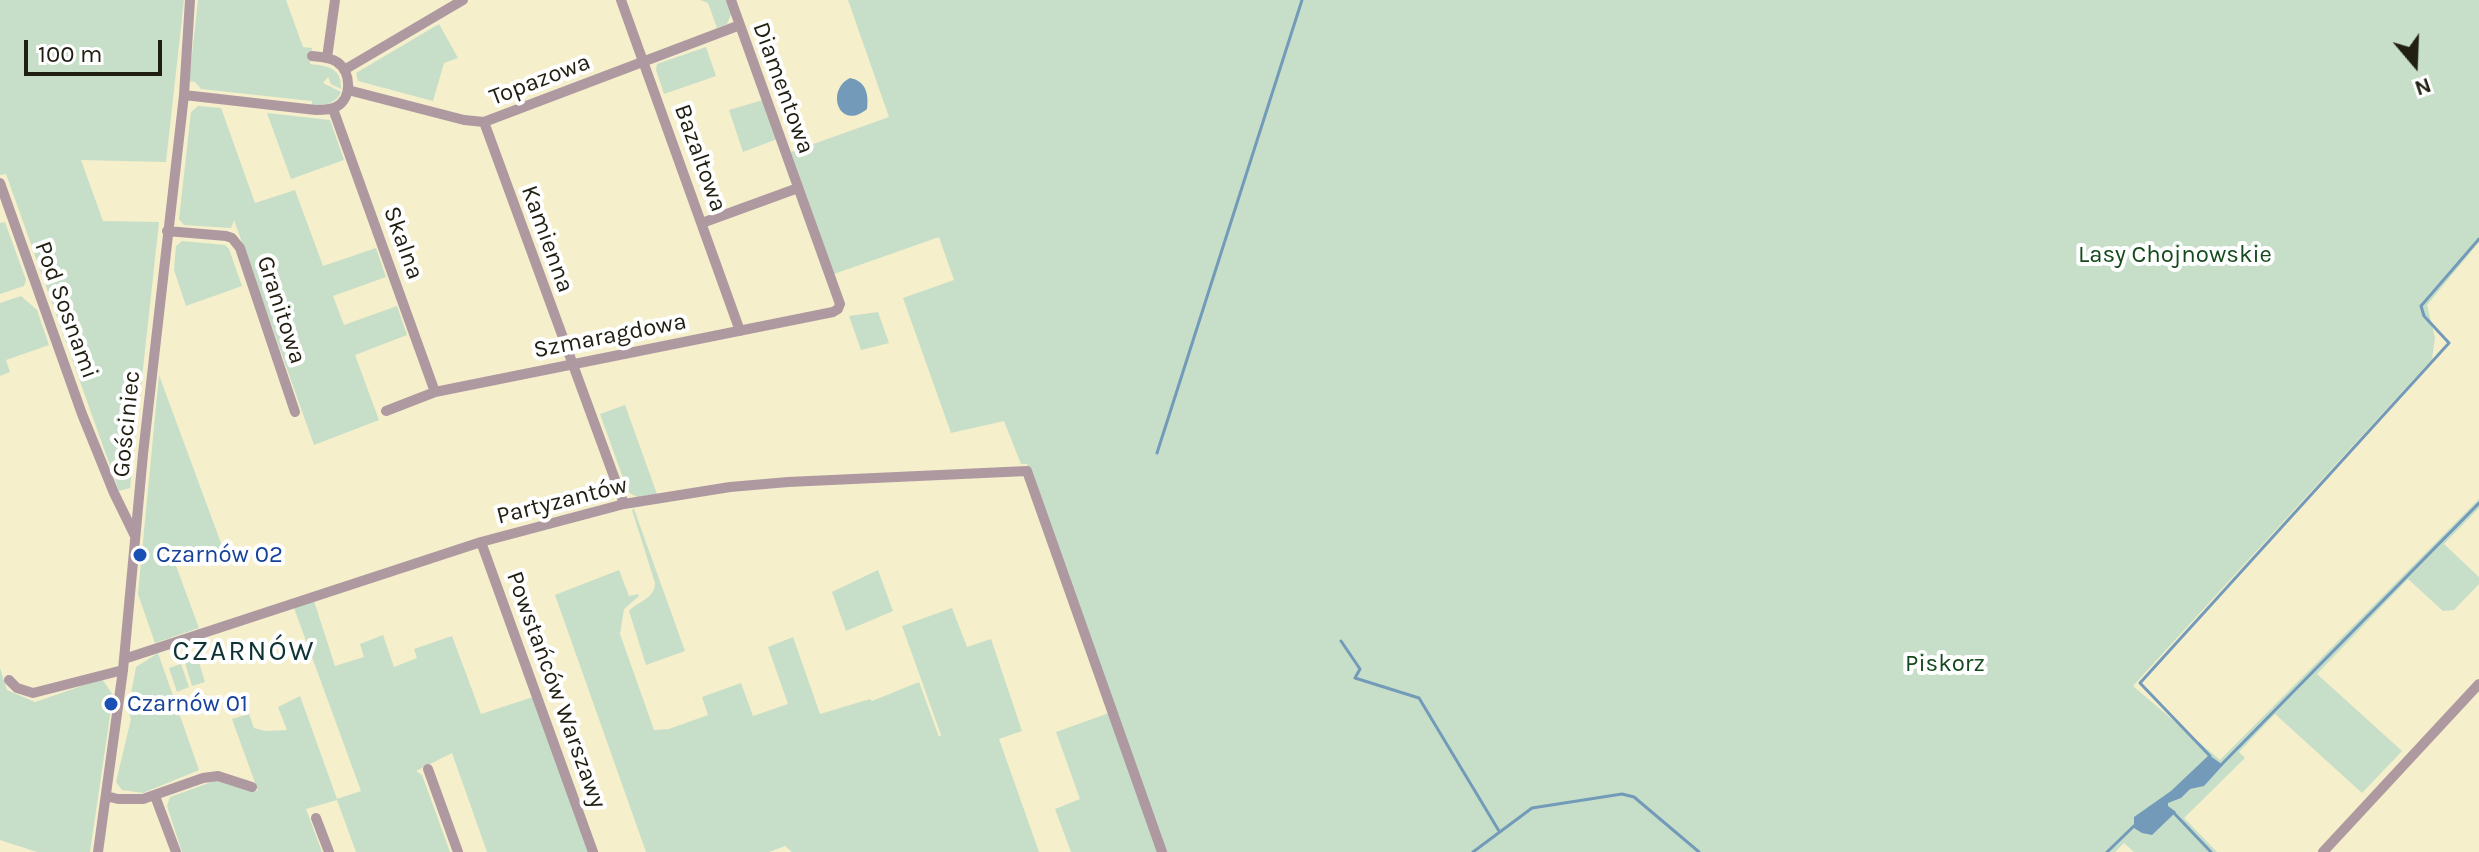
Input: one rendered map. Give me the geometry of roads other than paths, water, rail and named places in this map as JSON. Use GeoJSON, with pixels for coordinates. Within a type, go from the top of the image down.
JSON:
{"type":"FeatureCollection","features":[{"type":"Feature","properties":{"kind":"street","name":"Gościniec"},"geometry":{"type":"LineString","coordinates":[[98,852],[123,664],[167,231],[184,95],[190,0]]}},
{"type":"Feature","properties":{"kind":"street"},"geometry":{"type":"LineString","coordinates":[[327,58],[335,0]]}},
{"type":"Feature","properties":{"kind":"street"},"geometry":{"type":"LineString","coordinates":[[344,70],[463,0]]}},
{"type":"Feature","properties":{"kind":"street","name":"Bazaltowa"},"geometry":{"type":"LineString","coordinates":[[621,0],[740,331]]}},
{"type":"Feature","properties":{"kind":"street","name":"Diamentowa"},"geometry":{"type":"LineString","coordinates":[[731,0],[840,304]]}},
{"type":"Feature","properties":{"kind":"street","name":"Topazowa"},"geometry":{"type":"LineString","coordinates":[[348,90],[464,120],[484,122],[740,25]]}},
{"type":"Feature","properties":{"kind":"street"},"geometry":{"type":"LineString","coordinates":[[184,95],[316,110],[333,109],[342,102],[348,90],[348,80],[339,63],[312,56]]}},
{"type":"Feature","properties":{"kind":"street","name":"Skalna"},"geometry":{"type":"LineString","coordinates":[[333,109],[435,392]]}},
{"type":"Feature","properties":{"kind":"street","name":"Kamienna"},"geometry":{"type":"LineString","coordinates":[[484,122],[624,504]]}},
{"type":"Feature","properties":{"kind":"street","name":"Pod Sosnami"},"geometry":{"type":"LineString","coordinates":[[0,183],[82,414],[135,538]]}},
{"type":"Feature","properties":{"kind":"street"},"geometry":{"type":"LineString","coordinates":[[702,223],[798,188]]}},
{"type":"Feature","properties":{"kind":"street","name":"Granitowa"},"geometry":{"type":"LineString","coordinates":[[167,231],[226,236],[240,248],[295,412]]}},
{"type":"Feature","properties":{"kind":"street","name":"Szmaragdowa"},"geometry":{"type":"LineString","coordinates":[[386,411],[435,392],[833,312],[840,304]]}},
{"type":"Feature","properties":{"kind":"street","name":"Partyzantów"},"geometry":{"type":"LineString","coordinates":[[9,680],[17,688],[33,693],[481,542],[624,504],[730,487],[788,482],[1027,471],[1162,852]]}},
{"type":"Feature","properties":{"kind":"street","name":"Powstańców Warszawy"},"geometry":{"type":"LineString","coordinates":[[481,542],[593,852]]}},
{"type":"Feature","properties":{"kind":"street"},"geometry":{"type":"LineString","coordinates":[[2323,852],[2479,684]]}},
{"type":"Feature","properties":{"kind":"street"},"geometry":{"type":"LineString","coordinates":[[428,769],[458,852]]}},
{"type":"Feature","properties":{"kind":"street"},"geometry":{"type":"LineString","coordinates":[[106,796],[143,799],[203,778],[218,776],[252,787]]}},
{"type":"Feature","properties":{"kind":"street"},"geometry":{"type":"LineString","coordinates":[[155,796],[176,852]]}},
{"type":"Feature","properties":{"kind":"street"},"geometry":{"type":"LineString","coordinates":[[316,818],[329,852]]}},
{"type":"Feature","properties":{"kind":"street"},"geometry":{"type":"LineString","coordinates":[[2331,852],[2341,834]]}},
{"type":"Feature","properties":{"kind":"water"},"geometry":{"type":"Polygon","coordinates":[[[850,78],[863,85],[868,103],[867,109],[849,116],[839,107],[837,99],[842,84],[850,78]]]}},
{"type":"Feature","properties":{"kind":"water"},"geometry":{"type":"Polygon","coordinates":[[[2209,755],[2223,765],[2204,786],[2190,789],[2181,798],[2168,803],[2176,812],[2152,835],[2134,828],[2134,817],[2171,791],[2209,755]]]}},
{"type":"Feature","properties":{"kind":"waterway"},"geometry":{"type":"LineString","coordinates":[[1157,453],[1302,0]]}},
{"type":"Feature","properties":{"kind":"waterway"},"geometry":{"type":"LineString","coordinates":[[2210,756],[2140,683],[2449,343],[2424,316],[2421,306],[2479,239]]}},
{"type":"Feature","properties":{"kind":"waterway"},"geometry":{"type":"LineString","coordinates":[[2221,765],[2479,503]]}},
{"type":"Feature","properties":{"kind":"waterway"},"geometry":{"type":"LineString","coordinates":[[1341,641],[1360,669],[1355,678],[1419,698],[1499,831]]}},
{"type":"Feature","properties":{"kind":"waterway"},"geometry":{"type":"LineString","coordinates":[[1473,852],[1532,808],[1622,794],[1634,797],[1699,852]]}},
{"type":"Feature","properties":{"kind":"waterway"},"geometry":{"type":"LineString","coordinates":[[2172,811],[2211,852]]}},
{"type":"Feature","properties":{"kind":"waterway"},"geometry":{"type":"LineString","coordinates":[[2107,852],[2135,825]]}},
{"type":"Feature","properties":{"kind":"place","name":"Czarnów 02"},"geometry":{"type":"Point","coordinates":[140,555]}},
{"type":"Feature","properties":{"kind":"place","name":"Czarnów 01"},"geometry":{"type":"Point","coordinates":[111,704]}},
{"type":"Feature","properties":{"kind":"district","name":"CZARNÓW"},"geometry":{"type":"Point","coordinates":[244,652]}},
{"type":"Feature","properties":{"kind":"park label","name":"Lasy Chojnowskie"},"geometry":{"type":"Point","coordinates":[2175,255]}},
{"type":"Feature","properties":{"kind":"park label","name":"Piskorz"},"geometry":{"type":"Point","coordinates":[1945,664]}}]}
